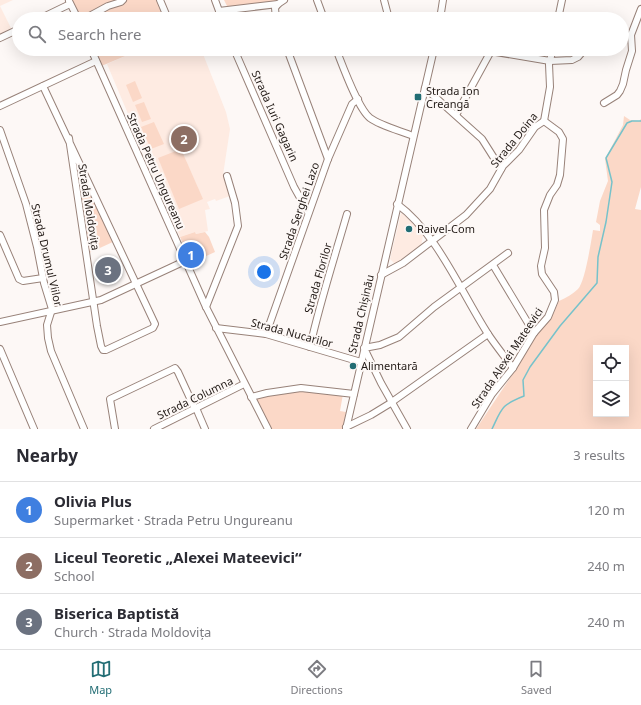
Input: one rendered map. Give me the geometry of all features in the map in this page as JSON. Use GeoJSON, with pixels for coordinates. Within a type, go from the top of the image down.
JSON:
{"type":"FeatureCollection","features":[{"type":"Feature","properties":{"kind":"street"},"geometry":{"type":"LineString","coordinates":[[97,12],[123,0]]}},
{"type":"Feature","properties":{"kind":"street"},"geometry":{"type":"LineString","coordinates":[[160,0],[165,12]]}},
{"type":"Feature","properties":{"kind":"street"},"geometry":{"type":"LineString","coordinates":[[215,0],[219,11],[278,4]]}},
{"type":"Feature","properties":{"kind":"street"},"geometry":{"type":"LineString","coordinates":[[274,12],[278,4],[284,0]]}},
{"type":"Feature","properties":{"kind":"street"},"geometry":{"type":"LineString","coordinates":[[317,0],[321,12]]}},
{"type":"Feature","properties":{"kind":"street"},"geometry":{"type":"LineString","coordinates":[[384,0],[388,12]]}},
{"type":"Feature","properties":{"kind":"street"},"geometry":{"type":"LineString","coordinates":[[441,12],[443,0]]}},
{"type":"Feature","properties":{"kind":"street"},"geometry":{"type":"LineString","coordinates":[[559,12],[562,0]]}},
{"type":"Feature","properties":{"kind":"street"},"geometry":{"type":"LineString","coordinates":[[51,12],[69,2],[74,12]]}},
{"type":"Feature","properties":{"kind":"street"},"geometry":{"type":"LineString","coordinates":[[604,103],[617,95],[623,84],[632,51],[631,35],[641,9]]}},
{"type":"Feature","properties":{"kind":"street"},"geometry":{"type":"LineString","coordinates":[[0,38],[12,32]]}},
{"type":"Feature","properties":{"kind":"street","name":"Strada Petru Ungureanu"},"geometry":{"type":"LineString","coordinates":[[94,56],[206,307],[268,429]]}},
{"type":"Feature","properties":{"kind":"street","name":"Strada Iuri Gagarin"},"geometry":{"type":"LineString","coordinates":[[237,56],[294,187],[308,212]]}},
{"type":"Feature","properties":{"kind":"street"},"geometry":{"type":"LineString","coordinates":[[290,56],[328,159]]}},
{"type":"Feature","properties":{"kind":"street"},"geometry":{"type":"LineString","coordinates":[[339,56],[358,99],[369,117],[413,136]]}},
{"type":"Feature","properties":{"kind":"street","name":"Strada Chișinău"},"geometry":{"type":"LineString","coordinates":[[346,428],[425,88],[431,56]]}},
{"type":"Feature","properties":{"kind":"street"},"geometry":{"type":"LineString","coordinates":[[456,115],[487,56]]}},
{"type":"Feature","properties":{"kind":"street"},"geometry":{"type":"LineString","coordinates":[[520,56],[550,61],[572,60],[579,56]]}},
{"type":"Feature","properties":{"kind":"street","name":"Strada Doina"},"geometry":{"type":"LineString","coordinates":[[381,275],[403,263],[466,215],[490,189],[501,169],[519,150],[535,127],[544,121],[550,87],[551,56]]}},
{"type":"Feature","properties":{"kind":"street"},"geometry":{"type":"LineString","coordinates":[[0,106],[96,61]]}},
{"type":"Feature","properties":{"kind":"street","name":"Strada Moldovița"},"geometry":{"type":"LineString","coordinates":[[43,86],[69,138],[137,283],[155,326],[106,350],[103,350],[101,346],[97,326],[69,138]]}},
{"type":"Feature","properties":{"kind":"street"},"geometry":{"type":"LineString","coordinates":[[425,88],[482,139],[501,169]]}},
{"type":"Feature","properties":{"kind":"street","name":"Strada Serghei Lazo"},"geometry":{"type":"LineString","coordinates":[[266,334],[328,159],[352,104],[358,99]]}},
{"type":"Feature","properties":{"kind":"street","name":"Strada Alexei Mateevici"},"geometry":{"type":"LineString","coordinates":[[471,429],[492,394],[513,368],[534,333],[548,317],[555,300],[554,294],[542,274],[541,266],[545,248],[544,210],[550,195],[558,182],[562,166],[563,144],[562,135],[554,127],[544,121]]}},
{"type":"Feature","properties":{"kind":"street","name":"Strada Drumul Viilor"},"geometry":{"type":"LineString","coordinates":[[0,130],[26,204],[43,278],[52,309],[47,325],[50,347],[84,429]]}},
{"type":"Feature","properties":{"kind":"street"},"geometry":{"type":"LineString","coordinates":[[206,307],[238,226],[235,204],[227,176]]}},
{"type":"Feature","properties":{"kind":"street"},"geometry":{"type":"LineString","coordinates":[[397,204],[408,212],[432,241],[488,334],[513,368]]}},
{"type":"Feature","properties":{"kind":"street","name":"Strada Florilor"},"geometry":{"type":"LineString","coordinates":[[310,347],[324,287],[336,254],[347,214]]}},
{"type":"Feature","properties":{"kind":"street"},"geometry":{"type":"LineString","coordinates":[[0,235],[19,279],[23,281],[43,278]]}},
{"type":"Feature","properties":{"kind":"street"},"geometry":{"type":"LineString","coordinates":[[407,429],[364,348],[380,345],[399,337],[434,307],[508,253]]}},
{"type":"Feature","properties":{"kind":"street"},"geometry":{"type":"LineString","coordinates":[[0,322],[52,309],[94,302],[185,261]]}},
{"type":"Feature","properties":{"kind":"street"},"geometry":{"type":"LineString","coordinates":[[493,265],[534,333]]}},
{"type":"Feature","properties":{"kind":"street","name":"Strada Nucarilor"},"geometry":{"type":"LineString","coordinates":[[216,328],[266,334],[361,362]]}},
{"type":"Feature","properties":{"kind":"street"},"geometry":{"type":"LineString","coordinates":[[346,428],[392,402],[488,334]]}},
{"type":"Feature","properties":{"kind":"street"},"geometry":{"type":"LineString","coordinates":[[0,348],[34,429]]}},
{"type":"Feature","properties":{"kind":"street"},"geometry":{"type":"LineString","coordinates":[[115,429],[110,398],[175,368],[205,429]]}},
{"type":"Feature","properties":{"kind":"street","name":"Strada Columna"},"geometry":{"type":"LineString","coordinates":[[154,429],[244,384]]}},
{"type":"Feature","properties":{"kind":"street"},"geometry":{"type":"LineString","coordinates":[[251,397],[266,393],[301,388],[354,394]]}},
{"type":"Feature","properties":{"kind":"shaded area"},"geometry":{"type":"Polygon","coordinates":[[[0,0],[13,0],[0,6],[0,0]]]}},
{"type":"Feature","properties":{"kind":"shaded area"},"geometry":{"type":"Polygon","coordinates":[[[71,0],[157,0],[162,12],[77,12],[71,0]]]}},
{"type":"Feature","properties":{"kind":"shaded area"},"geometry":{"type":"Polygon","coordinates":[[[224,0],[282,0],[228,8],[224,0]]]}},
{"type":"Feature","properties":{"kind":"shaded area"},"geometry":{"type":"Polygon","coordinates":[[[0,6],[12,30],[0,36],[0,6]]]}},
{"type":"Feature","properties":{"kind":"shaded area"},"geometry":{"type":"Polygon","coordinates":[[[95,56],[125,56],[99,67],[95,56]]]}},
{"type":"Feature","properties":{"kind":"shaded area"},"geometry":{"type":"Polygon","coordinates":[[[126,56],[204,56],[226,112],[230,129],[223,175],[230,196],[216,201],[215,199],[207,202],[210,209],[205,210],[208,231],[196,234],[195,232],[180,237],[107,64],[126,56]]]}},
{"type":"Feature","properties":{"kind":"shaded area"},"geometry":{"type":"Polygon","coordinates":[[[135,81],[142,98],[133,102],[126,85],[135,81]]]}},
{"type":"Feature","properties":{"kind":"shaded area"},"geometry":{"type":"Polygon","coordinates":[[[144,102],[151,119],[142,122],[135,105],[144,102]]]}},
{"type":"Feature","properties":{"kind":"shaded area"},"geometry":{"type":"Polygon","coordinates":[[[624,116],[630,120],[639,121],[641,119],[641,187],[635,209],[641,210],[641,429],[476,429],[516,369],[532,341],[553,314],[559,301],[574,293],[581,285],[593,230],[600,231],[600,225],[596,222],[600,201],[608,181],[605,159],[623,125],[624,116]]]}},
{"type":"Feature","properties":{"kind":"shaded area"},"geometry":{"type":"Polygon","coordinates":[[[154,122],[164,144],[151,149],[141,127],[154,122]]]}},
{"type":"Feature","properties":{"kind":"shaded area"},"geometry":{"type":"Polygon","coordinates":[[[181,149],[203,199],[179,209],[158,158],[181,149]]]}},
{"type":"Feature","properties":{"kind":"shaded area"},"geometry":{"type":"Polygon","coordinates":[[[74,154],[115,241],[89,253],[89,252],[74,154]]]}},
{"type":"Feature","properties":{"kind":"shaded area","name":"Raivel-Com"},"geometry":{"type":"Polygon","coordinates":[[[401,213],[408,215],[417,224],[423,235],[421,247],[396,265],[390,259],[401,213]]]}},
{"type":"Feature","properties":{"kind":"shaded area"},"geometry":{"type":"Polygon","coordinates":[[[195,232],[196,234],[205,232],[209,237],[215,252],[191,263],[180,237],[195,232]]]}},
{"type":"Feature","properties":{"kind":"shaded area"},"geometry":{"type":"Polygon","coordinates":[[[298,389],[343,394],[340,411],[346,412],[343,429],[270,429],[253,397],[298,389]]]}},
{"type":"Feature","properties":{"kind":"waterway"},"geometry":{"type":"LineString","coordinates":[[492,429],[503,408],[511,402],[524,396],[523,380],[530,367],[560,326],[597,283],[598,257],[606,222],[612,182],[606,158],[627,123],[632,121],[641,121]]}},
{"type":"Feature","properties":{"kind":"place","name":"Strada Ion Creangă"},"geometry":{"type":"Point","coordinates":[418,97]}},
{"type":"Feature","properties":{"kind":"place","name":"Liceul Teoretic „Alexei Mateevici“"},"geometry":{"type":"Point","coordinates":[184,139]}},
{"type":"Feature","properties":{"kind":"place","name":"Raivel-Com"},"geometry":{"type":"Point","coordinates":[409,229]}},
{"type":"Feature","properties":{"kind":"place","name":"Olivia Plus"},"geometry":{"type":"Point","coordinates":[191,255]}},
{"type":"Feature","properties":{"kind":"place","name":"Biserica Baptistă"},"geometry":{"type":"Point","coordinates":[108,270]}},
{"type":"Feature","properties":{"kind":"place","name":"Alimentară"},"geometry":{"type":"Point","coordinates":[353,366]}}]}
